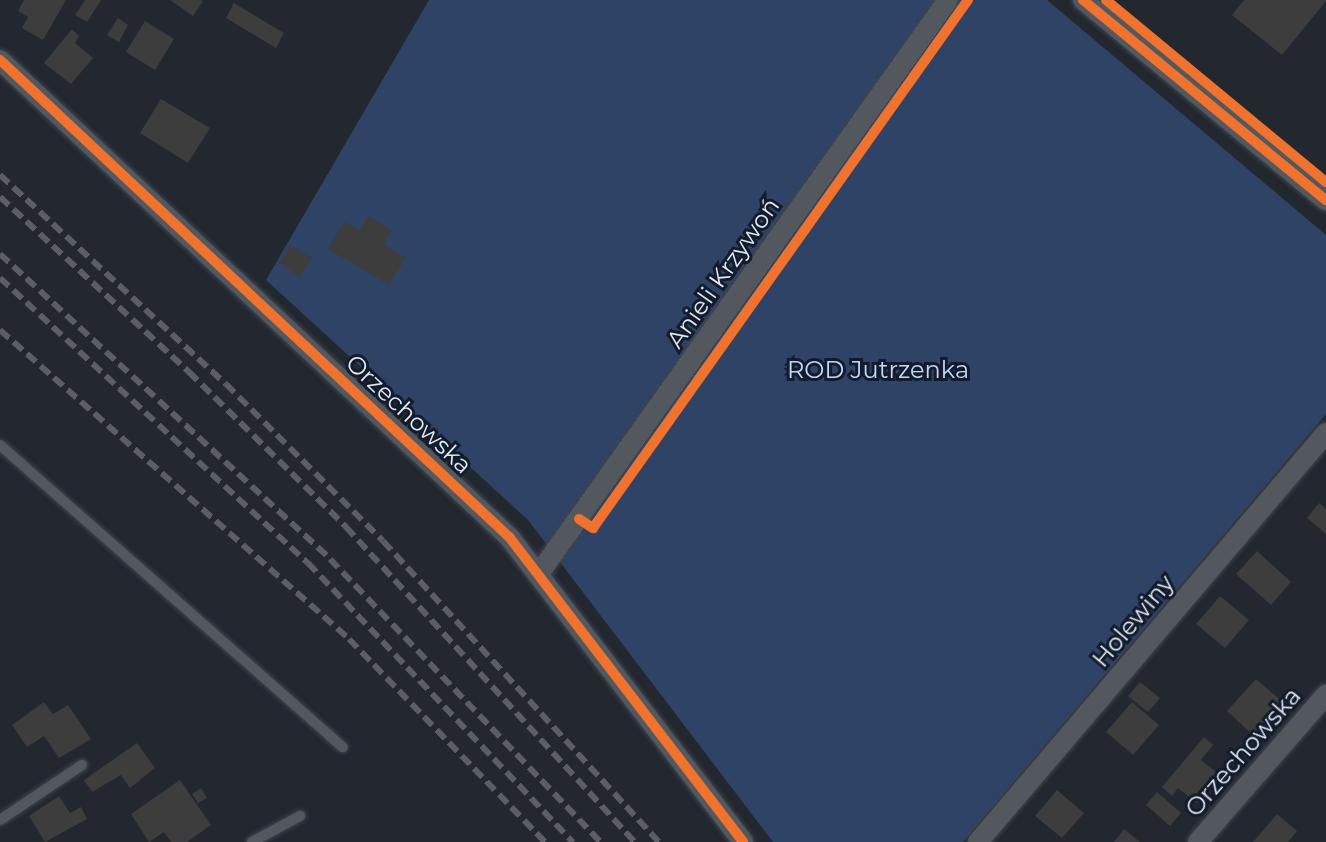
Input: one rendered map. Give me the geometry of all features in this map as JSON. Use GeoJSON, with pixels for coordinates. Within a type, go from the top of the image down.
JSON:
{"type":"FeatureCollection","features":[{"type":"Feature","properties":{"kind":"street","name":"Anieli Krzywoń"},"geometry":{"type":"LineString","coordinates":[[538,575],[948,0]]}},
{"type":"Feature","properties":{"kind":"street"},"geometry":{"type":"LineString","coordinates":[[1083,0],[1326,200]]}},
{"type":"Feature","properties":{"kind":"street","name":"Orzechowska"},"geometry":{"type":"LineString","coordinates":[[0,60],[457,486],[538,575],[743,842]]}},
{"type":"Feature","properties":{"kind":"street","name":"Holewiny"},"geometry":{"type":"LineString","coordinates":[[978,842],[1326,433]]}},
{"type":"Feature","properties":{"kind":"street","name":"Orzechowska"},"geometry":{"type":"LineString","coordinates":[[1198,842],[1326,695]]}},
{"type":"Feature","properties":{"kind":"lane"},"geometry":{"type":"LineString","coordinates":[[0,445],[343,747]]}},
{"type":"Feature","properties":{"kind":"lane"},"geometry":{"type":"LineString","coordinates":[[0,820],[82,765]]}},
{"type":"Feature","properties":{"kind":"lane"},"geometry":{"type":"LineString","coordinates":[[252,842],[300,816]]}},
{"type":"Feature","properties":{"kind":"green space","name":"ROD Jutrzenka"},"geometry":{"type":"Polygon","coordinates":[[[429,0],[1047,0],[1326,235],[1326,414],[963,842],[773,842],[528,520],[266,280],[429,0]]]}},
{"type":"Feature","properties":{"kind":"building"},"geometry":{"type":"Polygon","coordinates":[[[24,0],[66,0],[43,40],[22,28],[28,17],[18,11],[24,0]]]}},
{"type":"Feature","properties":{"kind":"building"},"geometry":{"type":"Polygon","coordinates":[[[85,0],[101,0],[87,22],[75,15],[85,0]]]}},
{"type":"Feature","properties":{"kind":"building"},"geometry":{"type":"Polygon","coordinates":[[[170,0],[201,0],[203,1],[193,16],[170,0]]]}},
{"type":"Feature","properties":{"kind":"building"},"geometry":{"type":"Polygon","coordinates":[[[1244,0],[1326,1],[1282,55],[1232,15],[1244,0]]]}},
{"type":"Feature","properties":{"kind":"building"},"geometry":{"type":"Polygon","coordinates":[[[234,3],[284,33],[276,48],[226,18],[234,3]]]}},
{"type":"Feature","properties":{"kind":"building"},"geometry":{"type":"Polygon","coordinates":[[[118,18],[128,25],[119,42],[107,35],[118,18]]]}},
{"type":"Feature","properties":{"kind":"building"},"geometry":{"type":"Polygon","coordinates":[[[145,21],[174,39],[155,70],[126,52],[145,21]]]}},
{"type":"Feature","properties":{"kind":"building"},"geometry":{"type":"Polygon","coordinates":[[[72,29],[79,36],[75,43],[93,58],[71,84],[44,63],[72,29]]]}},
{"type":"Feature","properties":{"kind":"building"},"geometry":{"type":"Polygon","coordinates":[[[161,99],[210,128],[188,163],[140,133],[161,99]]]}},
{"type":"Feature","properties":{"kind":"building"},"geometry":{"type":"Polygon","coordinates":[[[368,216],[392,230],[384,244],[406,258],[389,285],[328,249],[344,222],[359,230],[368,216]]]}},
{"type":"Feature","properties":{"kind":"building"},"geometry":{"type":"Polygon","coordinates":[[[290,245],[312,258],[300,277],[279,263],[290,245]]]}},
{"type":"Feature","properties":{"kind":"building"},"geometry":{"type":"Polygon","coordinates":[[[1319,503],[1326,509],[1326,534],[1307,518],[1319,503]]]}},
{"type":"Feature","properties":{"kind":"building"},"geometry":{"type":"Polygon","coordinates":[[[1257,551],[1291,582],[1271,605],[1236,574],[1257,551]]]}},
{"type":"Feature","properties":{"kind":"building"},"geometry":{"type":"Polygon","coordinates":[[[1220,596],[1249,620],[1225,648],[1196,624],[1220,596]]]}},
{"type":"Feature","properties":{"kind":"building"},"geometry":{"type":"Polygon","coordinates":[[[1256,679],[1284,703],[1255,737],[1227,711],[1256,679]]]}},
{"type":"Feature","properties":{"kind":"building"},"geometry":{"type":"Polygon","coordinates":[[[1140,682],[1160,698],[1148,712],[1128,696],[1140,682]]]}},
{"type":"Feature","properties":{"kind":"building"},"geometry":{"type":"Polygon","coordinates":[[[44,702],[53,714],[68,705],[91,739],[59,758],[44,736],[27,747],[12,725],[44,702]]]}},
{"type":"Feature","properties":{"kind":"building"},"geometry":{"type":"Polygon","coordinates":[[[1132,702],[1159,725],[1133,755],[1106,732],[1132,702]]]}},
{"type":"Feature","properties":{"kind":"building"},"geometry":{"type":"Polygon","coordinates":[[[1204,737],[1213,745],[1201,760],[1220,775],[1197,803],[1178,788],[1172,796],[1162,787],[1204,737]]]}},
{"type":"Feature","properties":{"kind":"building"},"geometry":{"type":"Polygon","coordinates":[[[137,743],[155,768],[130,788],[121,775],[92,792],[84,780],[137,743]]]}},
{"type":"Feature","properties":{"kind":"building"},"geometry":{"type":"Polygon","coordinates":[[[180,780],[211,825],[187,842],[171,842],[164,832],[149,842],[131,814],[180,780]]]}},
{"type":"Feature","properties":{"kind":"building"},"geometry":{"type":"Polygon","coordinates":[[[201,788],[207,798],[198,803],[192,794],[201,788]]]}},
{"type":"Feature","properties":{"kind":"building"},"geometry":{"type":"Polygon","coordinates":[[[1057,790],[1084,813],[1062,838],[1035,816],[1057,790]]]}},
{"type":"Feature","properties":{"kind":"building"},"geometry":{"type":"Polygon","coordinates":[[[1157,792],[1181,813],[1170,826],[1146,805],[1157,792]]]}},
{"type":"Feature","properties":{"kind":"building"},"geometry":{"type":"Polygon","coordinates":[[[59,796],[70,813],[81,807],[87,819],[45,842],[29,816],[59,796]]]}},
{"type":"Feature","properties":{"kind":"building"},"geometry":{"type":"Polygon","coordinates":[[[1277,814],[1297,831],[1288,842],[1253,842],[1277,814]]]}},
{"type":"Feature","properties":{"kind":"building"},"geometry":{"type":"Polygon","coordinates":[[[1124,829],[1140,842],[1114,842],[1124,829]]]}},
{"type":"Feature","properties":{"kind":"railway"},"geometry":{"type":"LineString","coordinates":[[0,175],[226,384],[383,541],[659,842]]}},
{"type":"Feature","properties":{"kind":"railway"},"geometry":{"type":"LineString","coordinates":[[0,197],[189,372],[346,527],[635,842]]}},
{"type":"Feature","properties":{"kind":"railway"},"geometry":{"type":"LineString","coordinates":[[0,254],[330,559],[600,842]]}},
{"type":"Feature","properties":{"kind":"railway"},"geometry":{"type":"LineString","coordinates":[[0,278],[308,563],[573,842]]}},
{"type":"Feature","properties":{"kind":"railway"},"geometry":{"type":"LineString","coordinates":[[0,330],[349,639],[545,842]]}},
{"type":"Feature","properties":{"kind":"cycle path"},"geometry":{"type":"LineString","coordinates":[[579,519],[593,528],[968,0]]}},
{"type":"Feature","properties":{"kind":"cycle path"},"geometry":{"type":"LineString","coordinates":[[1083,0],[1326,200]]}},
{"type":"Feature","properties":{"kind":"cycle path"},"geometry":{"type":"LineString","coordinates":[[1106,0],[1326,182]]}},
{"type":"Feature","properties":{"kind":"cycle path"},"geometry":{"type":"LineString","coordinates":[[0,60],[510,538],[743,842]]}}]}
